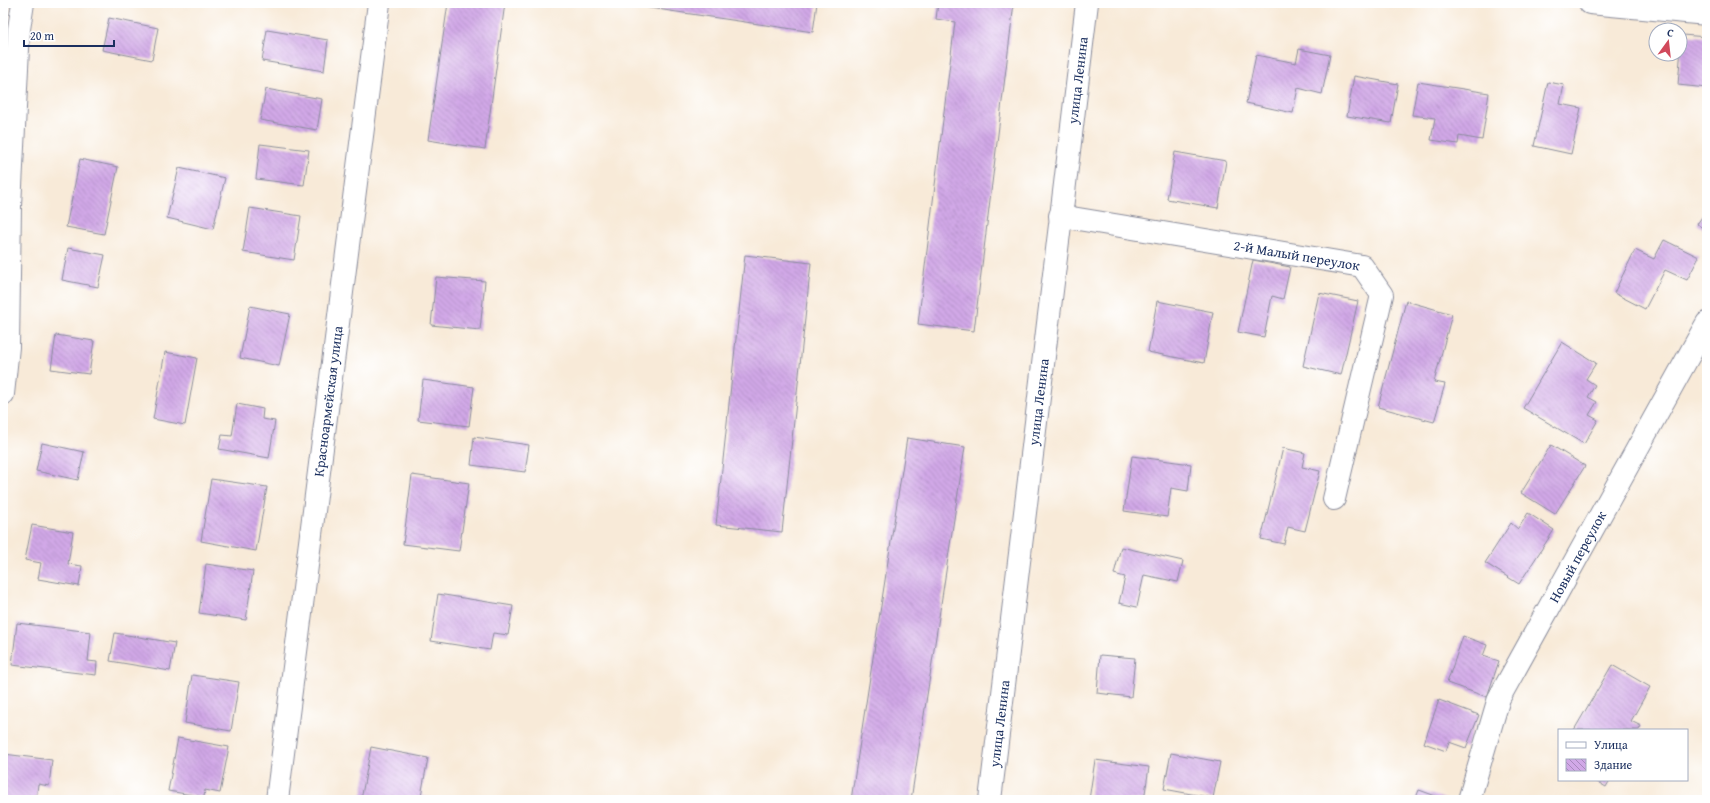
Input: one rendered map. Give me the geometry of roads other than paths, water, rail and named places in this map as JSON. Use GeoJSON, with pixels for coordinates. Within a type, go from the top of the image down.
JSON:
{"type":"FeatureCollection","features":[{"type":"Feature","properties":{"kind":"street"},"geometry":{"type":"LineString","coordinates":[[3,394],[8,347],[10,206],[19,29],[23,3]]}},
{"type":"Feature","properties":{"kind":"street","name":"Красноармейская улица"},"geometry":{"type":"LineString","coordinates":[[276,800],[379,3]]}},
{"type":"Feature","properties":{"kind":"street","name":"улица Ленина"},"geometry":{"type":"LineString","coordinates":[[990,800],[1087,3]]}},
{"type":"Feature","properties":{"kind":"street"},"geometry":{"type":"LineString","coordinates":[[1590,3],[1707,14]]}},
{"type":"Feature","properties":{"kind":"street","name":"2-й Малый переулок"},"geometry":{"type":"LineString","coordinates":[[1060,216],[1362,266],[1382,295],[1334,499]]}},
{"type":"Feature","properties":{"kind":"street","name":"Новый переулок"},"geometry":{"type":"LineString","coordinates":[[1469,800],[1499,698],[1707,322]]}}]}
